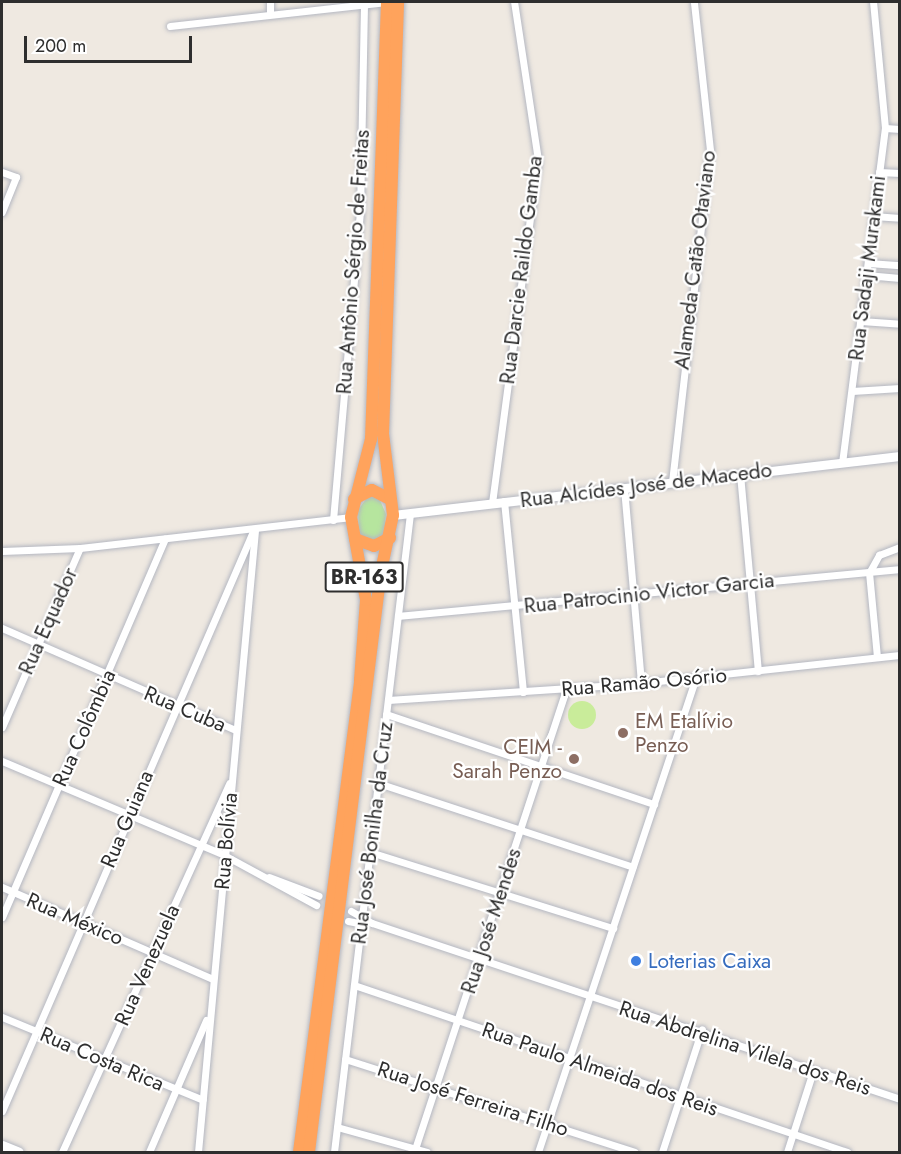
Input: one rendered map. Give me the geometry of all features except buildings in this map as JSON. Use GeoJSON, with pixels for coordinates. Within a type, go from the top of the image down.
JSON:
{"type":"FeatureCollection","features":[{"type":"Feature","properties":{"kind":"highway","name":"BR-163"},"geometry":{"type":"LineString","coordinates":[[298,1152],[360,680],[366,600],[351,517],[371,439],[387,2]]}},
{"type":"Feature","properties":{"kind":"highway","name":"BR-163"},"geometry":{"type":"LineString","coordinates":[[309,1152],[381,571],[390,538],[393,515],[388,498],[383,434],[398,2]]}},
{"type":"Feature","properties":{"kind":"highway"},"geometry":{"type":"LineString","coordinates":[[354,499],[372,490],[388,498]]}},
{"type":"Feature","properties":{"kind":"highway"},"geometry":{"type":"LineString","coordinates":[[355,539],[374,546],[390,538]]}},
{"type":"Feature","properties":{"kind":"street"},"geometry":{"type":"LineString","coordinates":[[270,2],[270,14]]}},
{"type":"Feature","properties":{"kind":"street"},"geometry":{"type":"LineString","coordinates":[[170,26],[387,2]]}},
{"type":"Feature","properties":{"kind":"street","name":"Rua Darcie Raildo Gamba"},"geometry":{"type":"LineString","coordinates":[[492,503],[537,160],[514,2]]}},
{"type":"Feature","properties":{"kind":"street","name":"Alameda Catão Otaviano"},"geometry":{"type":"LineString","coordinates":[[672,482],[710,150],[694,2]]}},
{"type":"Feature","properties":{"kind":"street","name":"Rua Sadaji Murakami"},"geometry":{"type":"LineString","coordinates":[[842,463],[885,128],[873,2]]}},
{"type":"Feature","properties":{"kind":"street","name":"Rua Antônio Sérgio de Freitas"},"geometry":{"type":"LineString","coordinates":[[333,520],[360,213],[364,4]]}},
{"type":"Feature","properties":{"kind":"street"},"geometry":{"type":"LineString","coordinates":[[885,128],[900,129]]}},
{"type":"Feature","properties":{"kind":"street"},"geometry":{"type":"LineString","coordinates":[[2,172],[16,177],[2,212]]}},
{"type":"Feature","properties":{"kind":"street"},"geometry":{"type":"LineString","coordinates":[[879,172],[900,173]]}},
{"type":"Feature","properties":{"kind":"street"},"geometry":{"type":"LineString","coordinates":[[873,216],[900,218]]}},
{"type":"Feature","properties":{"kind":"street"},"geometry":{"type":"LineString","coordinates":[[868,263],[900,265]]}},
{"type":"Feature","properties":{"kind":"street"},"geometry":{"type":"LineString","coordinates":[[866,275],[900,278]]}},
{"type":"Feature","properties":{"kind":"street"},"geometry":{"type":"LineString","coordinates":[[861,321],[900,324]]}},
{"type":"Feature","properties":{"kind":"street"},"geometry":{"type":"LineString","coordinates":[[852,391],[900,388]]}},
{"type":"Feature","properties":{"kind":"street","name":"Rua Alcídes José de Macedo"},"geometry":{"type":"LineString","coordinates":[[393,515],[900,456]]}},
{"type":"Feature","properties":{"kind":"street"},"geometry":{"type":"LineString","coordinates":[[740,474],[752,583],[758,671]]}},
{"type":"Feature","properties":{"kind":"street"},"geometry":{"type":"LineString","coordinates":[[624,488],[641,683]]}},
{"type":"Feature","properties":{"kind":"street"},"geometry":{"type":"LineString","coordinates":[[504,501],[523,692]]}},
{"type":"Feature","properties":{"kind":"street","name":"Rua José Bonilha da Cruz"},"geometry":{"type":"LineString","coordinates":[[334,1152],[410,514]]}},
{"type":"Feature","properties":{"kind":"street"},"geometry":{"type":"LineString","coordinates":[[2,551],[80,548],[351,517]]}},
{"type":"Feature","properties":{"kind":"street","name":"Rua Guiana"},"geometry":{"type":"LineString","coordinates":[[2,1111],[129,813],[255,529]]}},
{"type":"Feature","properties":{"kind":"street","name":"Rua Bolívia"},"geometry":{"type":"LineString","coordinates":[[198,1152],[209,1012],[255,529]]}},
{"type":"Feature","properties":{"kind":"street","name":"Rua Colômbia"},"geometry":{"type":"LineString","coordinates":[[2,917],[108,676],[165,539]]}},
{"type":"Feature","properties":{"kind":"street"},"geometry":{"type":"LineString","coordinates":[[877,657],[869,573],[879,555],[900,547]]}},
{"type":"Feature","properties":{"kind":"street","name":"Rua Equador"},"geometry":{"type":"LineString","coordinates":[[2,727],[80,548]]}},
{"type":"Feature","properties":{"kind":"street","name":"Rua Patrocinio Victor Garcia"},"geometry":{"type":"LineString","coordinates":[[398,616],[900,569]]}},
{"type":"Feature","properties":{"kind":"street","name":"Rua Cuba"},"geometry":{"type":"LineString","coordinates":[[2,628],[176,706],[236,730]]}},
{"type":"Feature","properties":{"kind":"street","name":"Rua Ramão Osório"},"geometry":{"type":"LineString","coordinates":[[388,700],[641,683],[900,655]]}},
{"type":"Feature","properties":{"kind":"street"},"geometry":{"type":"LineString","coordinates":[[538,1152],[696,677]]}},
{"type":"Feature","properties":{"kind":"street","name":"Rua José Mendes"},"geometry":{"type":"LineString","coordinates":[[414,1150],[566,689]]}},
{"type":"Feature","properties":{"kind":"street"},"geometry":{"type":"LineString","coordinates":[[386,714],[540,768],[654,804]]}},
{"type":"Feature","properties":{"kind":"street"},"geometry":{"type":"LineString","coordinates":[[2,761],[60,783],[224,855],[267,876],[316,905]]}},
{"type":"Feature","properties":{"kind":"street","name":"Rua Venezuela"},"geometry":{"type":"LineString","coordinates":[[62,1152],[199,845],[232,777]]}},
{"type":"Feature","properties":{"kind":"street"},"geometry":{"type":"LineString","coordinates":[[378,783],[633,867]]}},
{"type":"Feature","properties":{"kind":"street"},"geometry":{"type":"LineString","coordinates":[[370,852],[613,928]]}},
{"type":"Feature","properties":{"kind":"street"},"geometry":{"type":"LineString","coordinates":[[267,876],[320,896]]}},
{"type":"Feature","properties":{"kind":"street","name":"Rua México"},"geometry":{"type":"LineString","coordinates":[[2,887],[213,979]]}},
{"type":"Feature","properties":{"kind":"street"},"geometry":{"type":"LineString","coordinates":[[351,911],[362,920]]}},
{"type":"Feature","properties":{"kind":"street"},"geometry":{"type":"LineString","coordinates":[[348,921],[362,920]]}},
{"type":"Feature","properties":{"kind":"street","name":"Rua Abdrelina Vilela dos Reis"},"geometry":{"type":"LineString","coordinates":[[362,920],[479,957],[590,998],[702,1029],[813,1071],[900,1099]]}},
{"type":"Feature","properties":{"kind":"street","name":"Rua Paulo Almeida dos Reis"},"geometry":{"type":"LineString","coordinates":[[354,985],[570,1057],[680,1098],[847,1152]]}},
{"type":"Feature","properties":{"kind":"street"},"geometry":{"type":"LineString","coordinates":[[149,1152],[209,1012]]}},
{"type":"Feature","properties":{"kind":"street","name":"Rua Costa Rica"},"geometry":{"type":"LineString","coordinates":[[2,1017],[203,1100]]}},
{"type":"Feature","properties":{"kind":"street"},"geometry":{"type":"LineString","coordinates":[[662,1152],[702,1029]]}},
{"type":"Feature","properties":{"kind":"street","name":"Rua José Ferreira Filho"},"geometry":{"type":"LineString","coordinates":[[345,1059],[437,1084],[634,1152]]}},
{"type":"Feature","properties":{"kind":"street"},"geometry":{"type":"LineString","coordinates":[[787,1152],[813,1071]]}},
{"type":"Feature","properties":{"kind":"street"},"geometry":{"type":"LineString","coordinates":[[337,1127],[427,1152]]}},
{"type":"Feature","properties":{"kind":"street"},"geometry":{"type":"LineString","coordinates":[[2,1145],[19,1152]]}},
{"type":"Feature","properties":{"kind":"green space"},"geometry":{"type":"Polygon","coordinates":[[[369,495],[379,498],[386,514],[384,536],[375,544],[359,535],[358,510],[369,495]]]}},
{"type":"Feature","properties":{"kind":"green space"},"geometry":{"type":"Polygon","coordinates":[[[582,701],[592,705],[596,715],[592,725],[582,729],[572,725],[568,715],[572,705],[582,701]]]}},
{"type":"Feature","properties":{"kind":"place","name":"EM Etalívio Penzo"},"geometry":{"type":"Point","coordinates":[623,733]}},
{"type":"Feature","properties":{"kind":"place","name":"CEIM - Sarah Penzo"},"geometry":{"type":"Point","coordinates":[574,759]}},
{"type":"Feature","properties":{"kind":"place","name":"Loterias Caixa"},"geometry":{"type":"Point","coordinates":[636,961]}}]}
